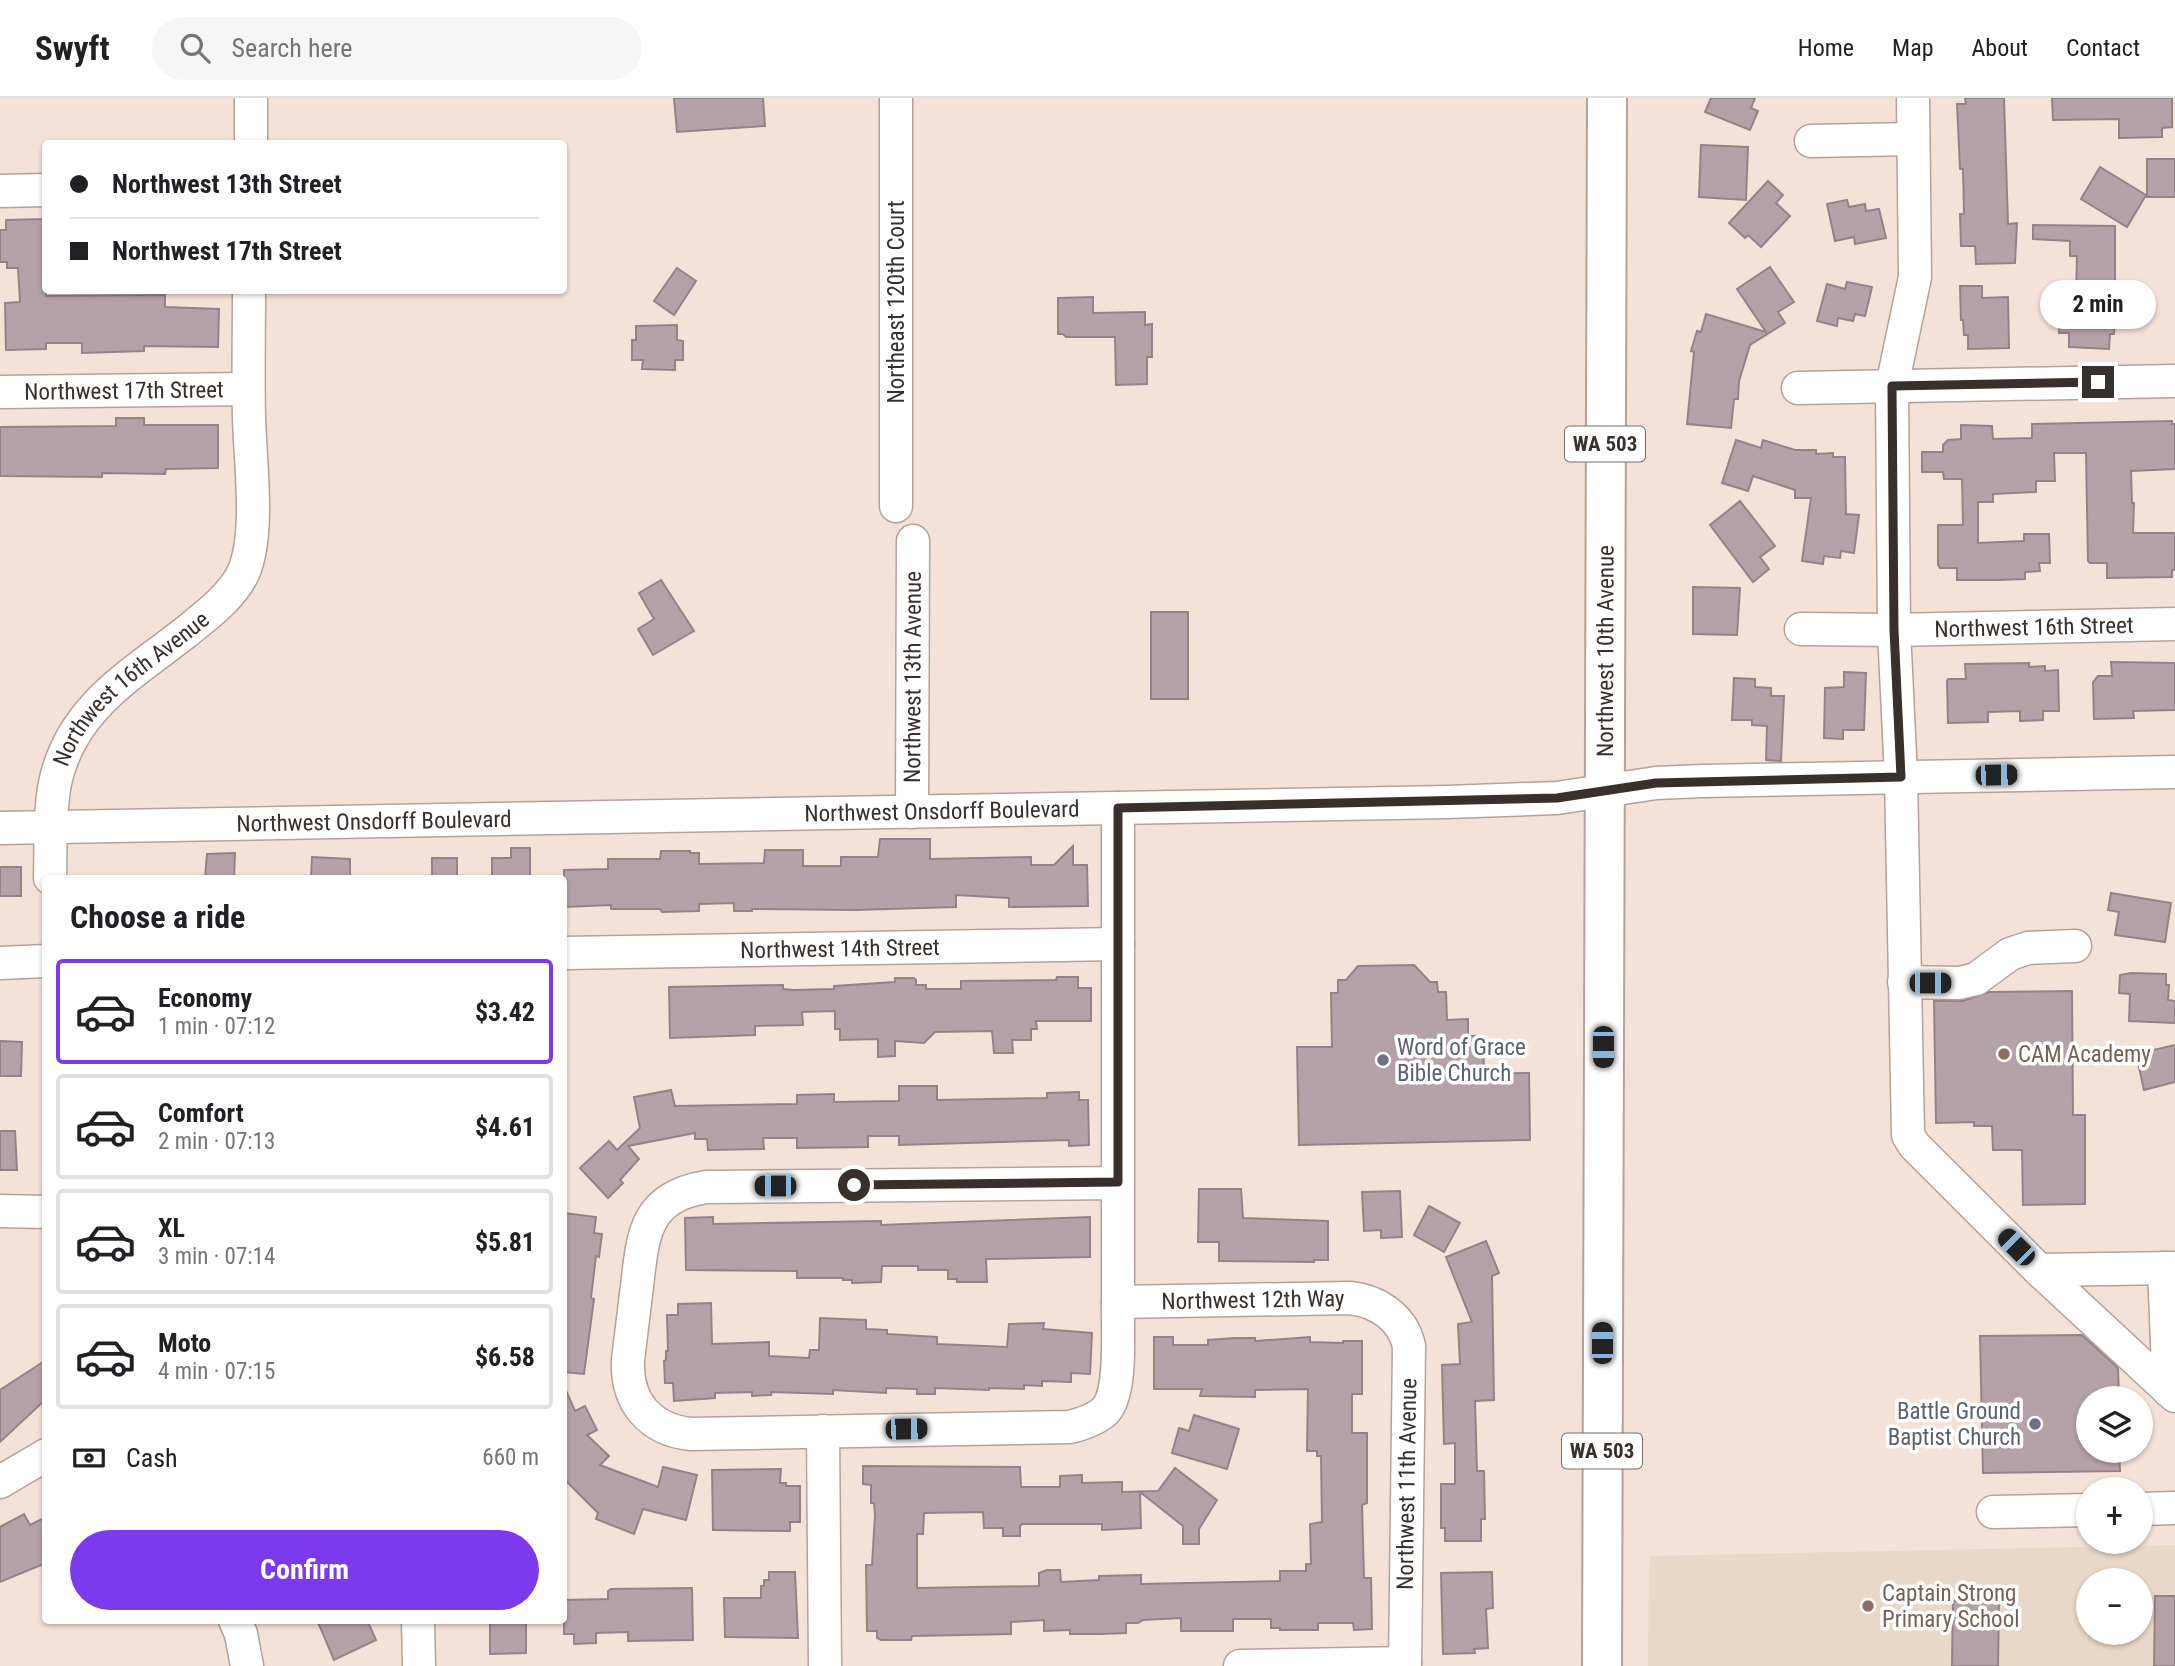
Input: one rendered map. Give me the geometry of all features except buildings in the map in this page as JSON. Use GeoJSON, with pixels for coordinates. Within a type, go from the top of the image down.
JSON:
{"type":"FeatureCollection","features":[{"type":"Feature","properties":{"kind":"main road","name":"Northwest 10th Avenue"},"geometry":{"type":"LineString","coordinates":[[1602,1666],[1607,98]]}},
{"type":"Feature","properties":{"kind":"street"},"geometry":{"type":"LineString","coordinates":[[251,98],[251,140]]}},
{"type":"Feature","properties":{"kind":"street","name":"Northeast 120th Court"},"geometry":{"type":"LineString","coordinates":[[896,98],[897,506]]}},
{"type":"Feature","properties":{"kind":"street"},"geometry":{"type":"LineString","coordinates":[[1913,98],[1915,278],[1892,386],[1894,630],[1901,777],[1908,1135],[1914,1145],[2039,1270],[2172,1393]]}},
{"type":"Feature","properties":{"kind":"street"},"geometry":{"type":"LineString","coordinates":[[1811,141],[1913,138]]}},
{"type":"Feature","properties":{"kind":"street"},"geometry":{"type":"LineString","coordinates":[[0,191],[42,190]]}},
{"type":"Feature","properties":{"kind":"street","name":"Northwest 16th Avenue"},"geometry":{"type":"LineString","coordinates":[[50,875],[55,785],[71,736],[89,711],[114,687],[208,615],[244,571],[251,543],[252,513],[248,389],[249,294]]}},
{"type":"Feature","properties":{"kind":"street"},"geometry":{"type":"LineString","coordinates":[[1798,388],[2175,381]]}},
{"type":"Feature","properties":{"kind":"street","name":"Northwest 17th Street"},"geometry":{"type":"LineString","coordinates":[[0,392],[248,389]]}},
{"type":"Feature","properties":{"kind":"street","name":"Northwest 13th Avenue"},"geometry":{"type":"LineString","coordinates":[[912,812],[913,541]]}},
{"type":"Feature","properties":{"kind":"street","name":"Northwest 16th Street"},"geometry":{"type":"LineString","coordinates":[[1801,629],[1894,630],[2175,624]]}},
{"type":"Feature","properties":{"kind":"street","name":"Northwest Onsdorff Boulevard"},"geometry":{"type":"LineString","coordinates":[[0,828],[1474,801],[1557,798],[1656,783],[2175,772]]}},
{"type":"Feature","properties":{"kind":"street"},"geometry":{"type":"LineString","coordinates":[[1118,808],[1118,943],[1118,1182],[1118,1302],[1116,1372],[1110,1404],[1089,1421],[1070,1427],[691,1434],[668,1430],[651,1418],[637,1402],[627,1371],[642,1241],[652,1216],[683,1192],[706,1187],[1118,1182]]}},
{"type":"Feature","properties":{"kind":"street","name":"Northwest 14th Street"},"geometry":{"type":"LineString","coordinates":[[567,953],[1118,943]]}},
{"type":"Feature","properties":{"kind":"street"},"geometry":{"type":"LineString","coordinates":[[1904,982],[1959,983],[1976,979],[2010,954],[2028,948],[2075,946]]}},
{"type":"Feature","properties":{"kind":"street"},"geometry":{"type":"LineString","coordinates":[[0,963],[42,961]]}},
{"type":"Feature","properties":{"kind":"street"},"geometry":{"type":"LineString","coordinates":[[0,1211],[42,1212]]}},
{"type":"Feature","properties":{"kind":"street"},"geometry":{"type":"LineString","coordinates":[[2039,1270],[2170,1268],[2172,1393]]}},
{"type":"Feature","properties":{"kind":"street","name":"Northwest 12th Way"},"geometry":{"type":"LineString","coordinates":[[1118,1302],[1350,1298],[1364,1299],[1385,1310]]}},
{"type":"Feature","properties":{"kind":"street","name":"Northwest 11th Avenue"},"geometry":{"type":"LineString","coordinates":[[1385,1310],[1404,1331],[1409,1346],[1405,1665]]}},
{"type":"Feature","properties":{"kind":"street"},"geometry":{"type":"LineString","coordinates":[[823,1430],[825,1666]]}},
{"type":"Feature","properties":{"kind":"street"},"geometry":{"type":"LineString","coordinates":[[0,1482],[42,1457]]}},
{"type":"Feature","properties":{"kind":"street"},"geometry":{"type":"LineString","coordinates":[[2153,1508],[2175,1508]]}},
{"type":"Feature","properties":{"kind":"street"},"geometry":{"type":"LineString","coordinates":[[1993,1512],[2076,1510]]}},
{"type":"Feature","properties":{"kind":"street"},"geometry":{"type":"LineString","coordinates":[[237,1624],[247,1666]]}},
{"type":"Feature","properties":{"kind":"street"},"geometry":{"type":"LineString","coordinates":[[418,1624],[419,1666]]}},
{"type":"Feature","properties":{"kind":"street"},"geometry":{"type":"LineString","coordinates":[[1240,1666],[1405,1665]]}},
{"type":"Feature","properties":{"kind":"shaded area","name":"Captain Strong Primary School"},"geometry":{"type":"Polygon","coordinates":[[[2153,1545],[2175,1545],[2175,1666],[1648,1666],[1649,1556],[2076,1547],[2076,1554],[2153,1554],[2153,1545]]]}},
{"type":"Feature","properties":{"kind":"place","name":"CAM Academy"},"geometry":{"type":"Point","coordinates":[2004,1054]}},
{"type":"Feature","properties":{"kind":"place","name":"Word of Grace Bible Church"},"geometry":{"type":"Point","coordinates":[1383,1060]}},
{"type":"Feature","properties":{"kind":"place","name":"Battle Ground Baptist Church"},"geometry":{"type":"Point","coordinates":[2035,1424]}},
{"type":"Feature","properties":{"kind":"place","name":"Captain Strong Primary School"},"geometry":{"type":"Point","coordinates":[1868,1606]}},
{"type":"Feature","properties":{"kind":"route"},"geometry":{"type":"LineString","coordinates":[[854,1185],[1118,1182],[1118,808],[1557,798],[1656,783],[1901,777],[1894,630],[1892,386],[2098,382]]}}]}
